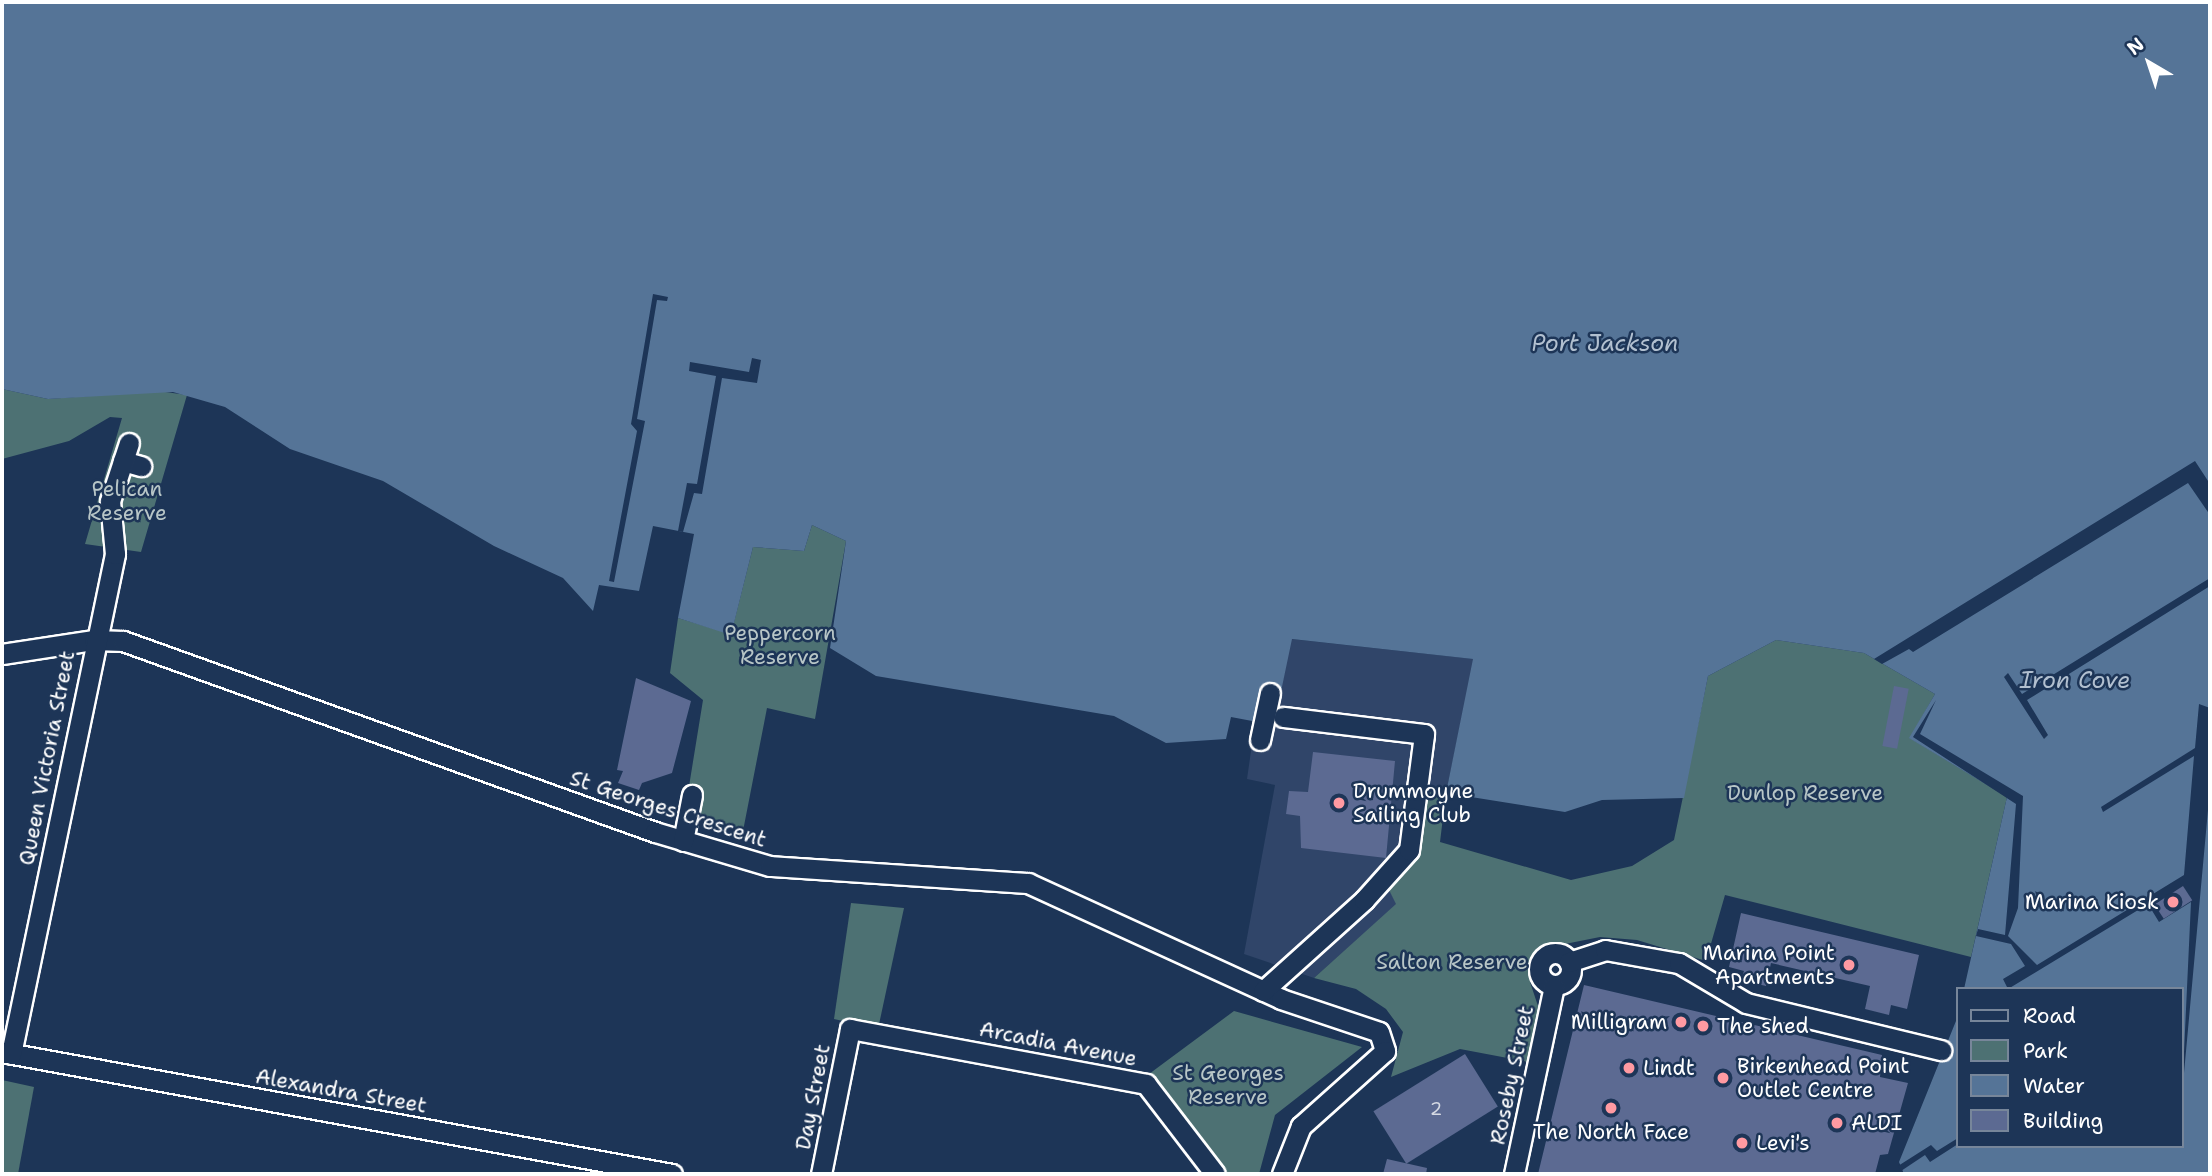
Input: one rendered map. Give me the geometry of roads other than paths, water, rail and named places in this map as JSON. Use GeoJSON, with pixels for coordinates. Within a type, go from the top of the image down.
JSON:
{"type":"FeatureCollection","features":[{"type":"Feature","properties":{"kind":"street","name":"Queen Victoria Street"},"geometry":{"type":"LineString","coordinates":[[6,1053],[94,640],[115,554],[110,500],[131,456]]}},
{"type":"Feature","properties":{"kind":"street","name":"St Georges Crescent"},"geometry":{"type":"LineString","coordinates":[[2,654],[94,640],[124,641],[683,841],[770,866],[1028,883],[1264,991],[1374,1028],[1385,1040],[1385,1051],[1301,1126],[1282,1174]]}},
{"type":"Feature","properties":{"kind":"street"},"geometry":{"type":"LineString","coordinates":[[1260,740],[1270,693]]}},
{"type":"Feature","properties":{"kind":"street"},"geometry":{"type":"LineString","coordinates":[[1264,991],[1364,900],[1409,850],[1424,734],[1283,717]]}},
{"type":"Feature","properties":{"kind":"street"},"geometry":{"type":"LineString","coordinates":[[683,841],[692,795]]}},
{"type":"Feature","properties":{"kind":"street"},"geometry":{"type":"LineString","coordinates":[[1569,962],[1605,950],[1679,963],[1746,1003],[1941,1050]]}},
{"type":"Feature","properties":{"kind":"street","name":"Roseby Street"},"geometry":{"type":"LineString","coordinates":[[1514,1174],[1554,986],[1568,978],[1569,962],[1556,953],[1542,959],[1540,976],[1554,986]]}},
{"type":"Feature","properties":{"kind":"street","name":"Day Street"},"geometry":{"type":"LineString","coordinates":[[821,1174],[850,1029]]}},
{"type":"Feature","properties":{"kind":"street","name":"Arcadia Avenue"},"geometry":{"type":"LineString","coordinates":[[850,1029],[1146,1084],[1215,1174]]}},
{"type":"Feature","properties":{"kind":"street","name":"Alexandra Street"},"geometry":{"type":"LineString","coordinates":[[6,1053],[672,1174]]}},
{"type":"Feature","properties":{"kind":"water","name":"Port Jackson"},"geometry":{"type":"Polygon","coordinates":[[[2,2],[2210,2],[2210,1174],[1904,1174],[1899,1162],[1956,1021],[1956,1148],[2184,1148],[2184,987],[1964,987],[2007,797],[1909,738],[1935,694],[1864,653],[1776,640],[1708,676],[1684,798],[1602,800],[1565,812],[1446,793],[1473,659],[1292,639],[1274,725],[1231,717],[1226,739],[1166,743],[1114,716],[876,676],[830,648],[846,541],[812,525],[804,551],[753,547],[731,635],[678,618],[694,534],[653,526],[639,591],[599,585],[593,611],[563,578],[494,546],[383,481],[290,449],[225,407],[173,392],[48,399],[2,389],[2,2]]]}},
{"type":"Feature","properties":{"kind":"place","name":"Drummoyne Sailing Club"},"geometry":{"type":"Point","coordinates":[1339,803]}},
{"type":"Feature","properties":{"kind":"place","name":"Marina Kiosk"},"geometry":{"type":"Point","coordinates":[2173,902]}},
{"type":"Feature","properties":{"kind":"place","name":"Marina Point Apartments"},"geometry":{"type":"Point","coordinates":[1849,965]}},
{"type":"Feature","properties":{"kind":"place","name":"Milligram"},"geometry":{"type":"Point","coordinates":[1681,1022]}},
{"type":"Feature","properties":{"kind":"place","name":"The shed"},"geometry":{"type":"Point","coordinates":[1703,1026]}},
{"type":"Feature","properties":{"kind":"place","name":"Lindt"},"geometry":{"type":"Point","coordinates":[1629,1068]}},
{"type":"Feature","properties":{"kind":"place","name":"Birkenhead Point Outlet Centre"},"geometry":{"type":"Point","coordinates":[1723,1078]}},
{"type":"Feature","properties":{"kind":"place","name":"The North Face"},"geometry":{"type":"Point","coordinates":[1611,1108]}},
{"type":"Feature","properties":{"kind":"place","name":"ALDI"},"geometry":{"type":"Point","coordinates":[1837,1123]}},
{"type":"Feature","properties":{"kind":"place","name":"Levi's"},"geometry":{"type":"Point","coordinates":[1742,1143]}},
{"type":"Feature","properties":{"kind":"park label","name":"Pelican Reserve"},"geometry":{"type":"Point","coordinates":[127,501]}},
{"type":"Feature","properties":{"kind":"park label","name":"Peppercorn Reserve"},"geometry":{"type":"Point","coordinates":[780,645]}},
{"type":"Feature","properties":{"kind":"park label","name":"Dunlop Reserve"},"geometry":{"type":"Point","coordinates":[1805,793]}},
{"type":"Feature","properties":{"kind":"park label","name":"Salton Reserve"},"geometry":{"type":"Point","coordinates":[1452,962]}},
{"type":"Feature","properties":{"kind":"park label","name":"St Georges Reserve"},"geometry":{"type":"Point","coordinates":[1228,1085]}},
{"type":"Feature","properties":{"kind":"water label","name":"Iron Cove"},"geometry":{"type":"Point","coordinates":[2075,680]}}]}
